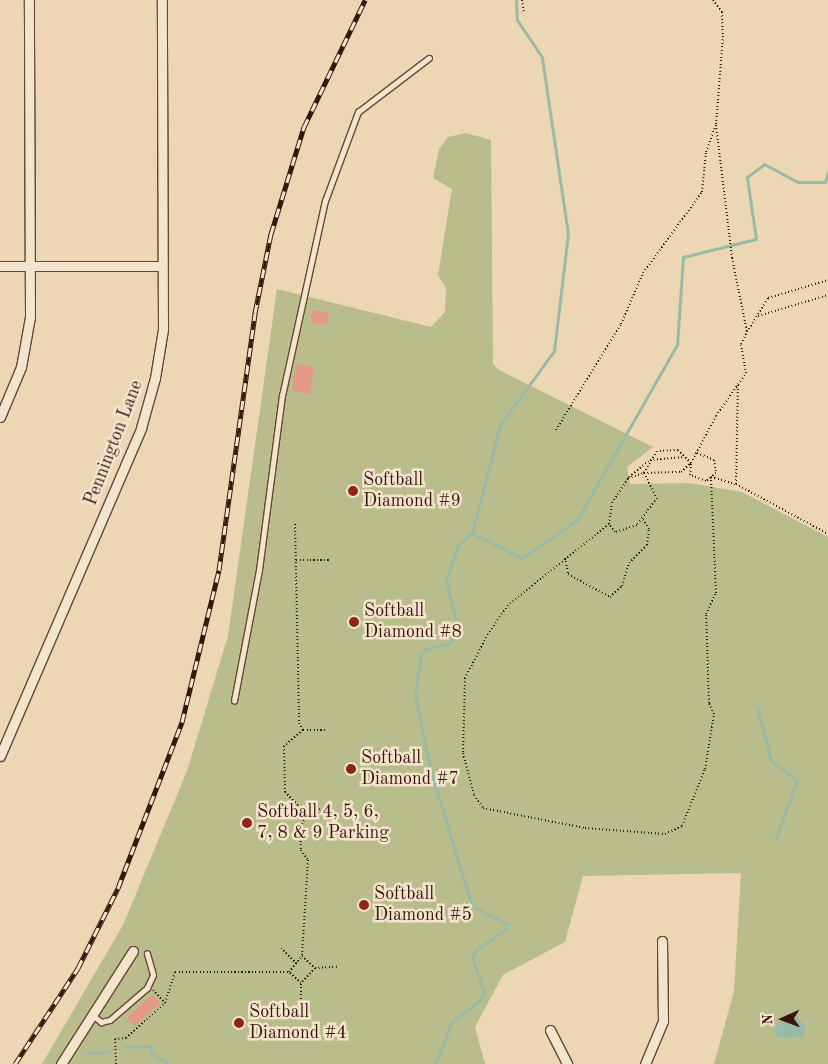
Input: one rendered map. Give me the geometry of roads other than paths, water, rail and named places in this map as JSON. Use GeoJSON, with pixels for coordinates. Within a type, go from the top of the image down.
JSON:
{"type":"FeatureCollection","features":[{"type":"Feature","properties":{"kind":"street"},"geometry":{"type":"LineString","coordinates":[[0,417],[28,336],[29,0]]}},
{"type":"Feature","properties":{"kind":"street","name":"Pennington Lane"},"geometry":{"type":"LineString","coordinates":[[0,756],[148,407],[161,352],[162,0]]}},
{"type":"Feature","properties":{"kind":"street"},"geometry":{"type":"LineString","coordinates":[[0,266],[162,266]]}},
{"type":"Feature","properties":{"kind":"street"},"geometry":{"type":"LineString","coordinates":[[644,1064],[662,1021],[662,941]]}},
{"type":"Feature","properties":{"kind":"street"},"geometry":{"type":"LineString","coordinates":[[61,1064],[133,951]]}},
{"type":"Feature","properties":{"kind":"street"},"geometry":{"type":"LineString","coordinates":[[550,1030],[567,1064]]}},
{"type":"Feature","properties":{"kind":"lane"},"geometry":{"type":"LineString","coordinates":[[234,701],[259,570],[282,396],[325,201],[358,112],[429,58]]}},
{"type":"Feature","properties":{"kind":"lane"},"geometry":{"type":"LineString","coordinates":[[93,1016],[101,1022],[110,1020],[147,988],[152,975],[147,954]]}},
{"type":"Feature","properties":{"kind":"waterway"},"geometry":{"type":"LineString","coordinates":[[472,533],[500,425],[554,351],[568,234],[542,57],[517,20],[516,0]]}},
{"type":"Feature","properties":{"kind":"waterway"},"geometry":{"type":"LineString","coordinates":[[435,1064],[452,1022],[481,999],[484,992],[472,958],[476,950],[505,930],[507,924],[472,906],[431,773],[415,695],[421,654],[425,649],[450,643],[457,626],[446,580],[459,544],[472,533],[522,558],[577,520],[677,345],[683,257],[756,239],[747,177],[764,164],[798,182],[825,182],[828,172]]}},
{"type":"Feature","properties":{"kind":"waterway"},"geometry":{"type":"LineString","coordinates":[[757,707],[771,760],[797,781],[776,838]]}},
{"type":"Feature","properties":{"kind":"waterway"},"geometry":{"type":"LineString","coordinates":[[124,1047],[150,1046],[152,1054],[170,1064]]}},
{"type":"Feature","properties":{"kind":"waterway"},"geometry":{"type":"LineString","coordinates":[[88,1053],[109,1051]]}},
{"type":"Feature","properties":{"kind":"railway"},"geometry":{"type":"LineString","coordinates":[[15,1064],[78,968],[118,888],[182,722],[219,570],[255,313],[271,234],[304,127],[365,0]]}},
{"type":"Feature","properties":{"kind":"place","name":"Softball Diamond #9"},"geometry":{"type":"Point","coordinates":[353,491]}},
{"type":"Feature","properties":{"kind":"place","name":"Softball Diamond #8"},"geometry":{"type":"Point","coordinates":[354,622]}},
{"type":"Feature","properties":{"kind":"place","name":"Softball Diamond #7"},"geometry":{"type":"Point","coordinates":[351,769]}},
{"type":"Feature","properties":{"kind":"place","name":"Softball 4, 5, 6, 7, 8 & 9 Parking"},"geometry":{"type":"Point","coordinates":[247,823]}},
{"type":"Feature","properties":{"kind":"place","name":"Softball Diamond #5"},"geometry":{"type":"Point","coordinates":[364,905]}},
{"type":"Feature","properties":{"kind":"place","name":"Softball Diamond #4"},"geometry":{"type":"Point","coordinates":[239,1023]}}]}
